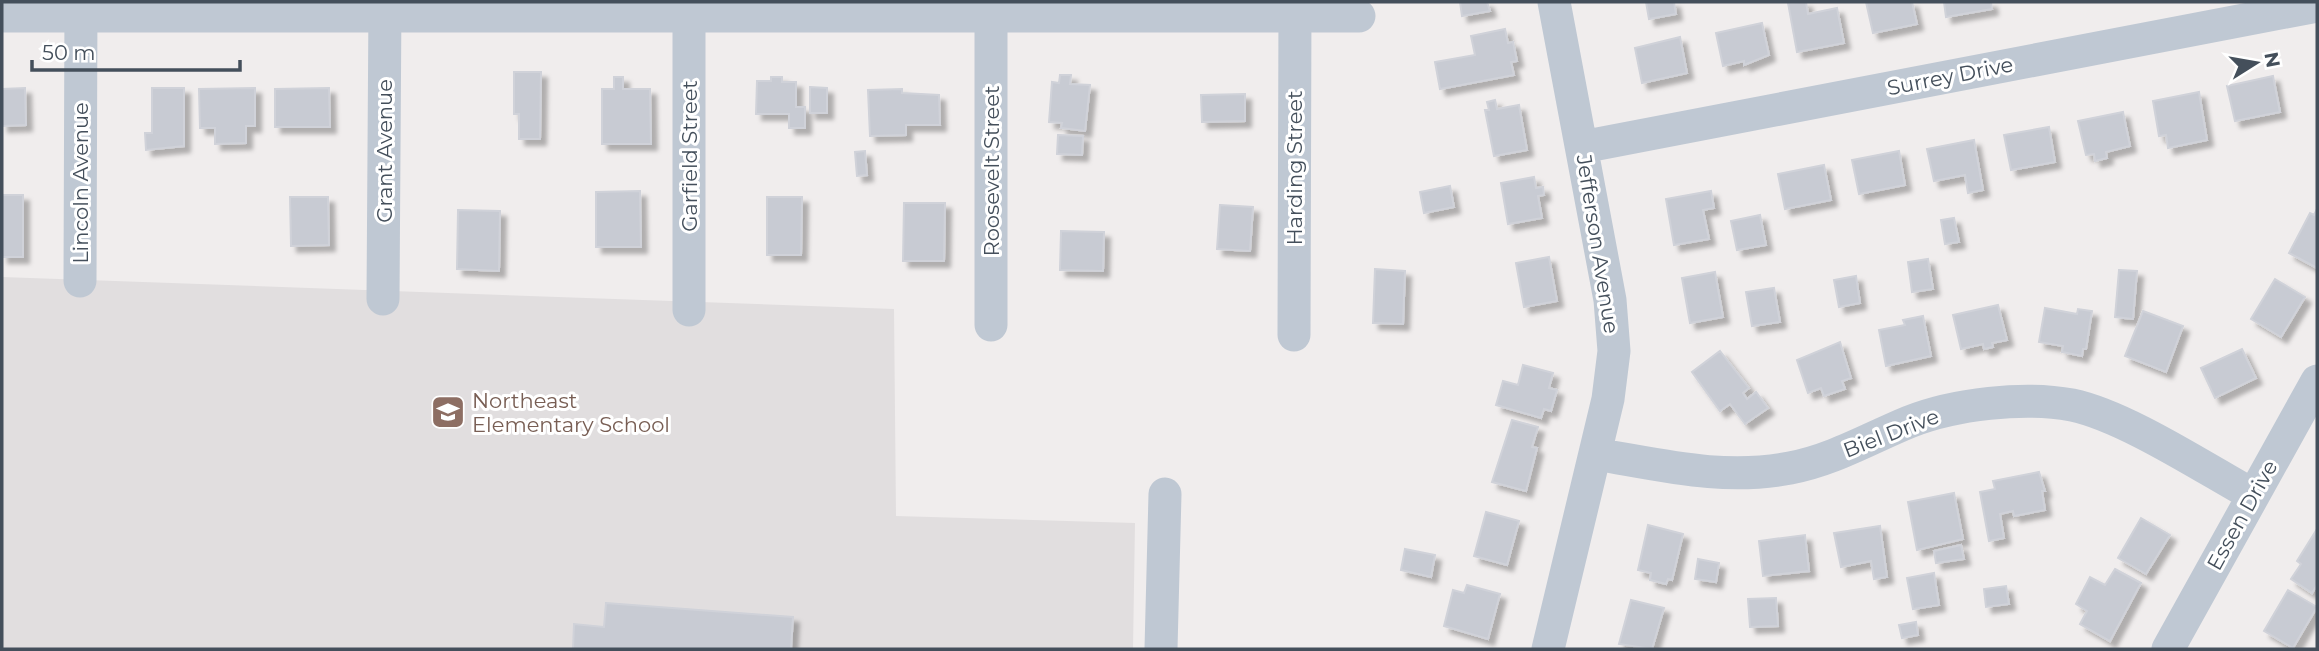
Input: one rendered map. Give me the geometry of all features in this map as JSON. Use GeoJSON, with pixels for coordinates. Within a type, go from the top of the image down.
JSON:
{"type":"FeatureCollection","features":[{"type":"Feature","properties":{"kind":"street","name":"Jefferson Avenue"},"geometry":{"type":"LineString","coordinates":[[1548,649],[1608,399],[1615,351],[1610,300],[1554,2]]}},
{"type":"Feature","properties":{"kind":"street","name":"Surrey Drive"},"geometry":{"type":"LineString","coordinates":[[1582,147],[2317,6]]}},
{"type":"Feature","properties":{"kind":"street"},"geometry":{"type":"LineString","coordinates":[[2,16],[81,9],[1295,9],[1359,16]]}},
{"type":"Feature","properties":{"kind":"street","name":"Lincoln Avenue"},"geometry":{"type":"LineString","coordinates":[[80,281],[81,9]]}},
{"type":"Feature","properties":{"kind":"street","name":"Roosevelt Street"},"geometry":{"type":"LineString","coordinates":[[991,9],[991,325]]}},
{"type":"Feature","properties":{"kind":"street","name":"Harding Street"},"geometry":{"type":"LineString","coordinates":[[1294,335],[1295,9]]}},
{"type":"Feature","properties":{"kind":"street","name":"Grant Avenue"},"geometry":{"type":"LineString","coordinates":[[383,299],[385,10]]}},
{"type":"Feature","properties":{"kind":"street","name":"Garfield Street"},"geometry":{"type":"LineString","coordinates":[[689,10],[689,310]]}},
{"type":"Feature","properties":{"kind":"street","name":"Essen Drive"},"geometry":{"type":"LineString","coordinates":[[2168,649],[2317,381]]}},
{"type":"Feature","properties":{"kind":"street","name":"Biel Drive"},"geometry":{"type":"LineString","coordinates":[[1595,454],[1714,475],[1790,468],[1845,452],[1911,421],[1983,402],[2072,405],[2125,425],[2253,495]]}},
{"type":"Feature","properties":{"kind":"street"},"geometry":{"type":"LineString","coordinates":[[1161,649],[1165,494]]}},
{"type":"Feature","properties":{"kind":"shaded area","name":"Northeast Elementary School"},"geometry":{"type":"Polygon","coordinates":[[[2,277],[894,309],[896,516],[1135,523],[1133,649],[2,649],[2,277]]]}},
{"type":"Feature","properties":{"kind":"building"},"geometry":{"type":"Polygon","coordinates":[[[1460,2],[1487,2],[1490,11],[1462,16],[1460,2]]]}},
{"type":"Feature","properties":{"kind":"building"},"geometry":{"type":"Polygon","coordinates":[[[1646,2],[1674,2],[1676,14],[1649,19],[1646,2]]]}},
{"type":"Feature","properties":{"kind":"building"},"geometry":{"type":"Polygon","coordinates":[[[1806,2],[1808,14],[1837,8],[1844,43],[1797,52],[1788,3],[1806,2]]]}},
{"type":"Feature","properties":{"kind":"building"},"geometry":{"type":"Polygon","coordinates":[[[1866,2],[1912,2],[1917,24],[1873,33],[1866,2]]]}},
{"type":"Feature","properties":{"kind":"building"},"geometry":{"type":"Polygon","coordinates":[[[1944,2],[1991,2],[1992,9],[1946,17],[1944,2]]]}},
{"type":"Feature","properties":{"kind":"building"},"geometry":{"type":"Polygon","coordinates":[[[1762,23],[1769,55],[1744,65],[1744,61],[1723,66],[1716,33],[1762,23]]]}},
{"type":"Feature","properties":{"kind":"building"},"geometry":{"type":"Polygon","coordinates":[[[1505,29],[1508,43],[1513,42],[1517,61],[1511,62],[1514,75],[1440,89],[1435,62],[1475,55],[1471,36],[1505,29]]]}},
{"type":"Feature","properties":{"kind":"building"},"geometry":{"type":"Polygon","coordinates":[[[1680,37],[1687,73],[1642,83],[1635,48],[1680,37]]]}},
{"type":"Feature","properties":{"kind":"building"},"geometry":{"type":"Polygon","coordinates":[[[514,72],[541,72],[540,139],[519,139],[519,114],[514,114],[514,72]]]}},
{"type":"Feature","properties":{"kind":"building"},"geometry":{"type":"Polygon","coordinates":[[[1060,75],[1071,75],[1070,84],[1090,85],[1085,131],[1061,128],[1062,123],[1049,122],[1052,82],[1059,83],[1060,75]]]}},
{"type":"Feature","properties":{"kind":"building"},"geometry":{"type":"Polygon","coordinates":[[[2273,76],[2280,112],[2235,121],[2227,86],[2273,76]]]}},
{"type":"Feature","properties":{"kind":"building"},"geometry":{"type":"Polygon","coordinates":[[[614,77],[623,77],[623,89],[650,89],[651,144],[602,144],[602,89],[614,89],[614,77]]]}},
{"type":"Feature","properties":{"kind":"building"},"geometry":{"type":"Polygon","coordinates":[[[771,77],[782,77],[782,82],[796,82],[796,107],[805,107],[805,128],[789,128],[789,114],[756,114],[757,81],[771,81],[771,77]]]}},
{"type":"Feature","properties":{"kind":"building"},"geometry":{"type":"Polygon","coordinates":[[[810,87],[827,88],[827,113],[810,113],[810,87]]]}},
{"type":"Feature","properties":{"kind":"building"},"geometry":{"type":"Polygon","coordinates":[[[25,88],[26,125],[2,126],[2,89],[25,88]]]}},
{"type":"Feature","properties":{"kind":"building"},"geometry":{"type":"Polygon","coordinates":[[[152,88],[184,88],[184,146],[146,150],[145,133],[152,133],[152,88]]]}},
{"type":"Feature","properties":{"kind":"building"},"geometry":{"type":"Polygon","coordinates":[[[255,88],[255,126],[246,126],[246,143],[215,144],[215,128],[200,128],[199,89],[255,88]]]}},
{"type":"Feature","properties":{"kind":"building"},"geometry":{"type":"Polygon","coordinates":[[[329,88],[330,127],[275,127],[275,89],[329,88]]]}},
{"type":"Feature","properties":{"kind":"building"},"geometry":{"type":"Polygon","coordinates":[[[902,89],[902,93],[939,95],[940,125],[906,125],[906,135],[870,136],[868,90],[902,89]]]}},
{"type":"Feature","properties":{"kind":"building"},"geometry":{"type":"Polygon","coordinates":[[[2199,92],[2207,140],[2168,148],[2166,135],[2159,136],[2153,101],[2199,92]]]}},
{"type":"Feature","properties":{"kind":"building"},"geometry":{"type":"Polygon","coordinates":[[[1245,94],[1245,121],[1202,122],[1201,95],[1245,94]]]}},
{"type":"Feature","properties":{"kind":"building"},"geometry":{"type":"Polygon","coordinates":[[[1495,100],[1497,109],[1519,105],[1527,150],[1494,156],[1485,110],[1489,110],[1487,102],[1495,100]]]}},
{"type":"Feature","properties":{"kind":"building"},"geometry":{"type":"Polygon","coordinates":[[[2123,112],[2130,146],[2106,152],[2107,158],[2095,161],[2094,154],[2086,155],[2078,121],[2123,112]]]}},
{"type":"Feature","properties":{"kind":"building"},"geometry":{"type":"Polygon","coordinates":[[[2049,127],[2055,162],[2011,170],[2004,135],[2049,127]]]}},
{"type":"Feature","properties":{"kind":"building"},"geometry":{"type":"Polygon","coordinates":[[[1058,135],[1083,136],[1082,155],[1057,154],[1058,135]]]}},
{"type":"Feature","properties":{"kind":"building"},"geometry":{"type":"Polygon","coordinates":[[[1974,140],[1983,190],[1968,193],[1965,175],[1934,181],[1927,149],[1974,140]]]}},
{"type":"Feature","properties":{"kind":"building"},"geometry":{"type":"Polygon","coordinates":[[[865,151],[867,175],[857,176],[855,152],[865,151]]]}},
{"type":"Feature","properties":{"kind":"building"},"geometry":{"type":"Polygon","coordinates":[[[1899,151],[1905,185],[1859,194],[1852,160],[1899,151]]]}},
{"type":"Feature","properties":{"kind":"building"},"geometry":{"type":"Polygon","coordinates":[[[1824,165],[1831,200],[1785,209],[1778,174],[1824,165]]]}},
{"type":"Feature","properties":{"kind":"building"},"geometry":{"type":"Polygon","coordinates":[[[1534,177],[1536,188],[1543,187],[1544,195],[1538,196],[1542,218],[1508,224],[1501,183],[1534,177]]]}},
{"type":"Feature","properties":{"kind":"building"},"geometry":{"type":"Polygon","coordinates":[[[1450,186],[1454,207],[1424,213],[1420,192],[1450,186]]]}},
{"type":"Feature","properties":{"kind":"building"},"geometry":{"type":"Polygon","coordinates":[[[640,191],[641,247],[596,247],[596,192],[640,191]]]}},
{"type":"Feature","properties":{"kind":"building"},"geometry":{"type":"Polygon","coordinates":[[[1711,191],[1714,208],[1703,210],[1709,239],[1674,245],[1666,199],[1711,191]]]}},
{"type":"Feature","properties":{"kind":"building"},"geometry":{"type":"Polygon","coordinates":[[[2,195],[23,195],[23,257],[2,257],[2,195]]]}},
{"type":"Feature","properties":{"kind":"building"},"geometry":{"type":"Polygon","coordinates":[[[290,197],[328,197],[329,245],[291,246],[290,197]]]}},
{"type":"Feature","properties":{"kind":"building"},"geometry":{"type":"Polygon","coordinates":[[[767,197],[802,197],[801,255],[767,255],[767,197]]]}},
{"type":"Feature","properties":{"kind":"building"},"geometry":{"type":"Polygon","coordinates":[[[904,203],[945,203],[944,261],[903,261],[904,203]]]}},
{"type":"Feature","properties":{"kind":"building"},"geometry":{"type":"Polygon","coordinates":[[[1220,205],[1253,207],[1250,251],[1217,249],[1220,205]]]}},
{"type":"Feature","properties":{"kind":"building"},"geometry":{"type":"Polygon","coordinates":[[[2317,209],[2317,268],[2289,253],[2310,213],[2314,215],[2317,209]]]}},
{"type":"Feature","properties":{"kind":"building"},"geometry":{"type":"Polygon","coordinates":[[[458,210],[500,211],[499,271],[457,269],[458,210]]]}},
{"type":"Feature","properties":{"kind":"building"},"geometry":{"type":"Polygon","coordinates":[[[1760,215],[1766,245],[1737,250],[1731,221],[1760,215]]]}},
{"type":"Feature","properties":{"kind":"building"},"geometry":{"type":"Polygon","coordinates":[[[1954,218],[1959,242],[1945,244],[1941,220],[1954,218]]]}},
{"type":"Feature","properties":{"kind":"building"},"geometry":{"type":"Polygon","coordinates":[[[1061,231],[1104,232],[1103,271],[1060,270],[1061,231]]]}},
{"type":"Feature","properties":{"kind":"building"},"geometry":{"type":"Polygon","coordinates":[[[1549,257],[1557,301],[1524,307],[1516,263],[1549,257]]]}},
{"type":"Feature","properties":{"kind":"building"},"geometry":{"type":"Polygon","coordinates":[[[1928,259],[1933,289],[1912,292],[1908,262],[1928,259]]]}},
{"type":"Feature","properties":{"kind":"building"},"geometry":{"type":"Polygon","coordinates":[[[1375,269],[1405,271],[1403,324],[1373,323],[1375,269]]]}},
{"type":"Feature","properties":{"kind":"building"},"geometry":{"type":"Polygon","coordinates":[[[2119,270],[2137,271],[2133,319],[2115,317],[2119,270]]]}},
{"type":"Feature","properties":{"kind":"building"},"geometry":{"type":"Polygon","coordinates":[[[1715,272],[1723,317],[1690,323],[1682,278],[1715,272]]]}},
{"type":"Feature","properties":{"kind":"building"},"geometry":{"type":"Polygon","coordinates":[[[1856,276],[1860,303],[1839,307],[1834,280],[1856,276]]]}},
{"type":"Feature","properties":{"kind":"building"},"geometry":{"type":"Polygon","coordinates":[[[2275,279],[2305,297],[2281,337],[2251,319],[2275,279]]]}},
{"type":"Feature","properties":{"kind":"building"},"geometry":{"type":"Polygon","coordinates":[[[1774,288],[1780,322],[1752,326],[1746,292],[1774,288]]]}},
{"type":"Feature","properties":{"kind":"building"},"geometry":{"type":"Polygon","coordinates":[[[1998,305],[2007,340],[1992,343],[1993,347],[1984,349],[1983,344],[1961,349],[1953,315],[1998,305]]]}},
{"type":"Feature","properties":{"kind":"building"},"geometry":{"type":"Polygon","coordinates":[[[2045,308],[2077,314],[2078,309],[2092,311],[2086,349],[2083,349],[2082,356],[2062,352],[2063,346],[2039,342],[2045,308]]]}},
{"type":"Feature","properties":{"kind":"building"},"geometry":{"type":"Polygon","coordinates":[[[2143,311],[2183,326],[2166,372],[2125,356],[2143,311]]]}},
{"type":"Feature","properties":{"kind":"building"},"geometry":{"type":"Polygon","coordinates":[[[1923,316],[1931,356],[1886,366],[1879,330],[1905,325],[1903,320],[1923,316]]]}},
{"type":"Feature","properties":{"kind":"building"},"geometry":{"type":"Polygon","coordinates":[[[1840,342],[1851,378],[1842,381],[1845,389],[1824,396],[1821,388],[1808,393],[1797,360],[1840,342]]]}},
{"type":"Feature","properties":{"kind":"building"},"geometry":{"type":"Polygon","coordinates":[[[2242,349],[2256,378],[2215,398],[2201,368],[2242,349]]]}},
{"type":"Feature","properties":{"kind":"building"},"geometry":{"type":"Polygon","coordinates":[[[1720,351],[1749,388],[1743,393],[1747,399],[1756,392],[1768,408],[1745,424],[1730,404],[1720,411],[1692,372],[1720,351]]]}},
{"type":"Feature","properties":{"kind":"building"},"geometry":{"type":"Polygon","coordinates":[[[1523,365],[1553,373],[1549,388],[1557,390],[1551,411],[1544,409],[1541,418],[1496,405],[1503,381],[1518,385],[1523,365]]]}},
{"type":"Feature","properties":{"kind":"building"},"geometry":{"type":"Polygon","coordinates":[[[1512,420],[1538,427],[1532,447],[1537,448],[1526,491],[1492,482],[1512,420]]]}},
{"type":"Feature","properties":{"kind":"building"},"geometry":{"type":"Polygon","coordinates":[[[2039,472],[2045,491],[2042,491],[2045,510],[2014,516],[2013,511],[2000,514],[2004,538],[1989,541],[1980,492],[1995,489],[1993,481],[2039,472]]]}},
{"type":"Feature","properties":{"kind":"building"},"geometry":{"type":"Polygon","coordinates":[[[1954,493],[1963,539],[1917,550],[1908,502],[1954,493]]]}},
{"type":"Feature","properties":{"kind":"building"},"geometry":{"type":"Polygon","coordinates":[[[1486,512],[1519,521],[1507,565],[1474,556],[1486,512]]]}},
{"type":"Feature","properties":{"kind":"building"},"geometry":{"type":"Polygon","coordinates":[[[2141,518],[2170,535],[2146,574],[2118,558],[2141,518]]]}},
{"type":"Feature","properties":{"kind":"building"},"geometry":{"type":"Polygon","coordinates":[[[1648,525],[1683,534],[1672,580],[1668,579],[1666,584],[1650,580],[1651,573],[1638,570],[1648,525]]]}},
{"type":"Feature","properties":{"kind":"building"},"geometry":{"type":"Polygon","coordinates":[[[1880,526],[1887,577],[1874,579],[1871,561],[1841,567],[1834,533],[1880,526]]]}},
{"type":"Feature","properties":{"kind":"building"},"geometry":{"type":"Polygon","coordinates":[[[2317,529],[2317,585],[2312,593],[2291,579],[2301,564],[2297,561],[2317,529]]]}},
{"type":"Feature","properties":{"kind":"building"},"geometry":{"type":"Polygon","coordinates":[[[1805,535],[1809,571],[1763,576],[1759,541],[1805,535]]]}},
{"type":"Feature","properties":{"kind":"building"},"geometry":{"type":"Polygon","coordinates":[[[1961,545],[1964,559],[1936,563],[1934,551],[1961,545]]]}},
{"type":"Feature","properties":{"kind":"building"},"geometry":{"type":"Polygon","coordinates":[[[1405,549],[1435,555],[1431,577],[1401,570],[1405,549]]]}},
{"type":"Feature","properties":{"kind":"building"},"geometry":{"type":"Polygon","coordinates":[[[1698,559],[1719,563],[1716,582],[1695,579],[1698,559]]]}},
{"type":"Feature","properties":{"kind":"building"},"geometry":{"type":"Polygon","coordinates":[[[2115,569],[2141,583],[2110,641],[2080,624],[2087,611],[2076,604],[2090,577],[2105,585],[2115,569]]]}},
{"type":"Feature","properties":{"kind":"building"},"geometry":{"type":"Polygon","coordinates":[[[1934,573],[1939,605],[1913,609],[1907,578],[1934,573]]]}},
{"type":"Feature","properties":{"kind":"building"},"geometry":{"type":"Polygon","coordinates":[[[1467,585],[1500,594],[1488,639],[1444,626],[1453,590],[1464,593],[1467,585]]]}},
{"type":"Feature","properties":{"kind":"building"},"geometry":{"type":"Polygon","coordinates":[[[2006,586],[2009,604],[1986,607],[1984,589],[2006,586]]]}},
{"type":"Feature","properties":{"kind":"building"},"geometry":{"type":"Polygon","coordinates":[[[2288,590],[2317,607],[2293,648],[2264,631],[2288,590]]]}},
{"type":"Feature","properties":{"kind":"building"},"geometry":{"type":"Polygon","coordinates":[[[1776,598],[1778,626],[1750,627],[1748,599],[1776,598]]]}},
{"type":"Feature","properties":{"kind":"building"},"geometry":{"type":"Polygon","coordinates":[[[1631,600],[1664,608],[1652,649],[1619,644],[1631,600]]]}},
{"type":"Feature","properties":{"kind":"building"},"geometry":{"type":"Polygon","coordinates":[[[606,603],[793,617],[791,649],[573,649],[574,624],[604,627],[606,603]]]}},
{"type":"Feature","properties":{"kind":"building"},"geometry":{"type":"Polygon","coordinates":[[[1916,622],[1918,635],[1902,638],[1899,625],[1916,622]]]}},
{"type":"Feature","properties":{"kind":"place","name":"Northeast Elementary School"},"geometry":{"type":"Point","coordinates":[448,412]}}]}
